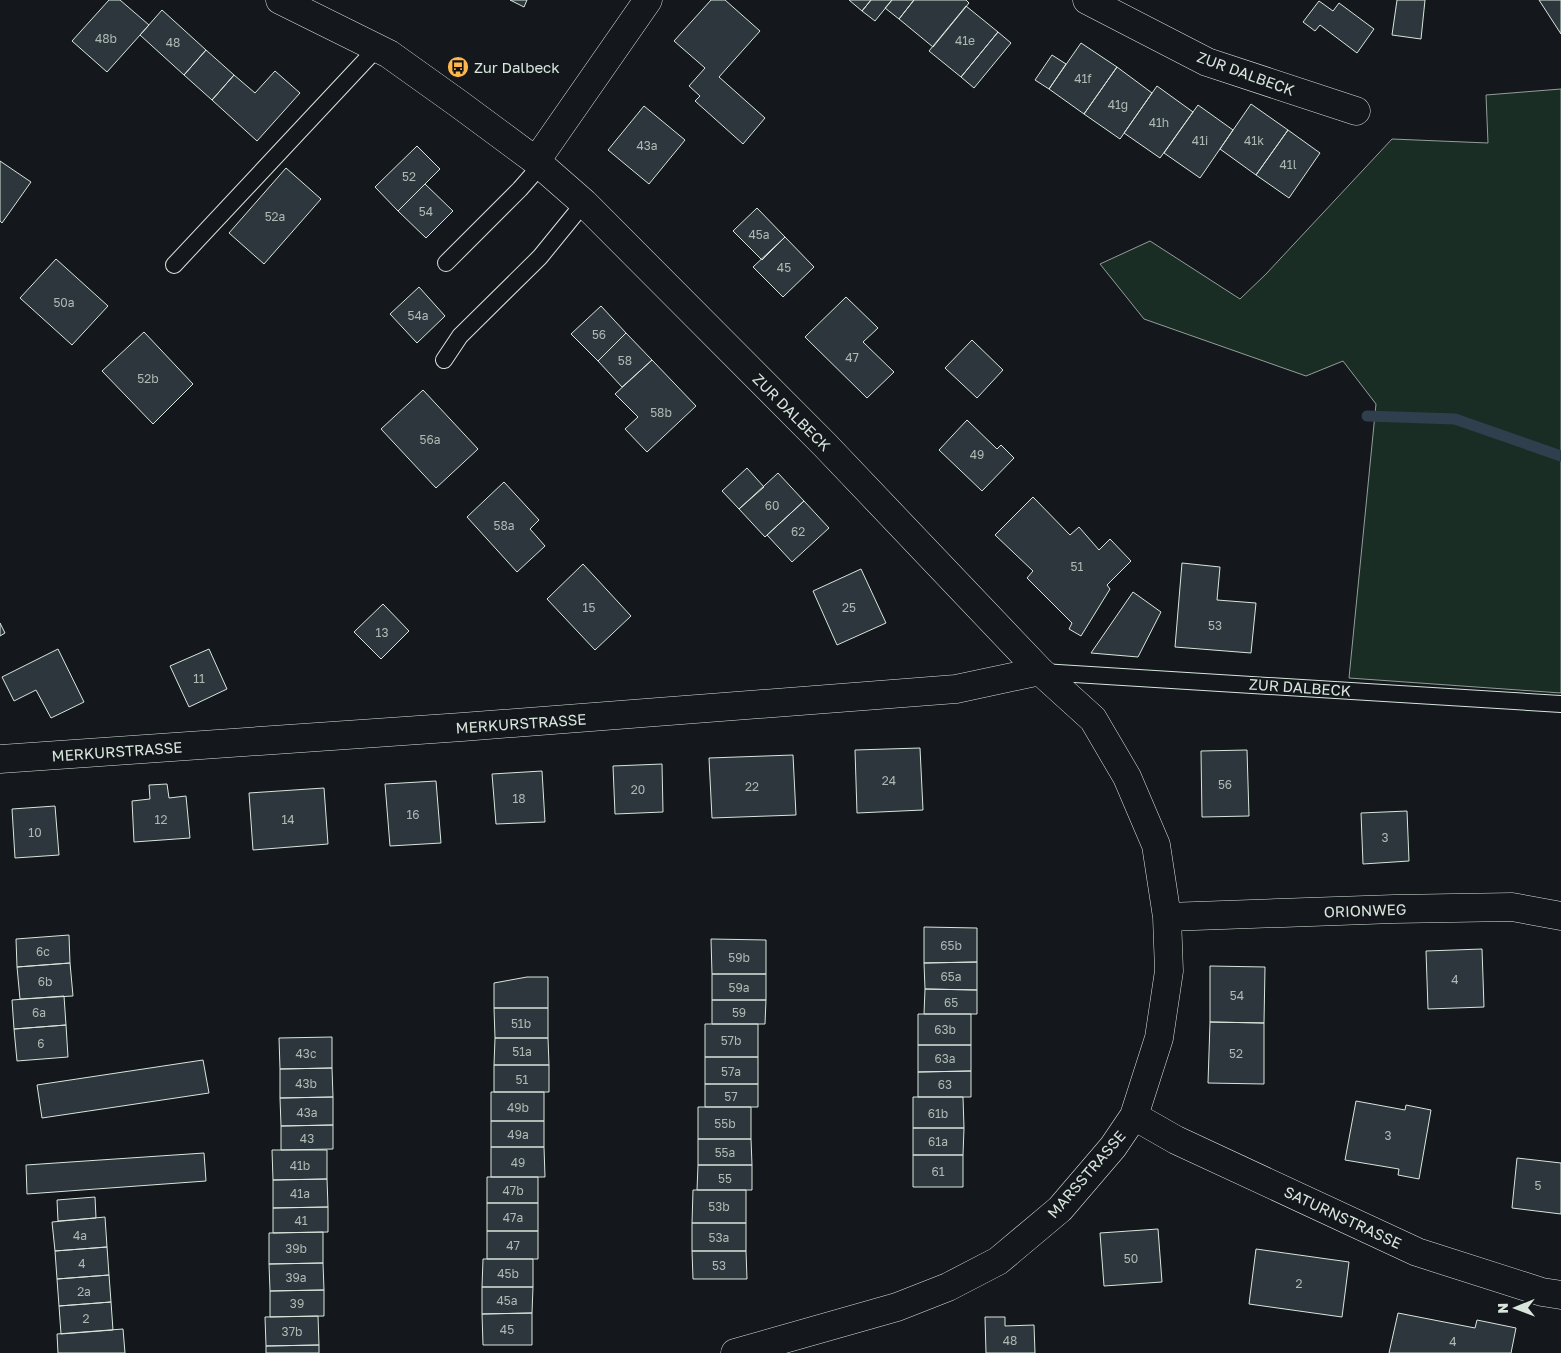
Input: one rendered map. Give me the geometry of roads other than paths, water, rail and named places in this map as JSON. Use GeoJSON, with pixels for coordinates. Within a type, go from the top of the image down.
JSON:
{"type":"FeatureCollection","features":[{"type":"Feature","properties":{"kind":"street","name":"ZUR DALBECK"},"geometry":{"type":"LineString","coordinates":[[280,0],[389,54],[538,163],[584,203],[825,446],[1040,672],[1093,719],[1127,777],[1156,845],[1167,917],[1169,971]]}},
{"type":"Feature","properties":{"kind":"street"},"geometry":{"type":"LineString","coordinates":[[538,163],[648,0]]}},
{"type":"Feature","properties":{"kind":"street","name":"ZUR DALBECK"},"geometry":{"type":"LineString","coordinates":[[1086,0],[1207,62],[1356,111]]}},
{"type":"Feature","properties":{"kind":"street","name":"MERKURSTRASSE"},"geometry":{"type":"LineString","coordinates":[[0,759],[462,728],[956,689],[1040,672]]}},
{"type":"Feature","properties":{"kind":"street","name":"ORIONWEG"},"geometry":{"type":"LineString","coordinates":[[1167,917],[1512,907],[1561,916]]}},
{"type":"Feature","properties":{"kind":"street","name":"MARSSTRASSE"},"geometry":{"type":"LineString","coordinates":[[735,1353],[897,1307],[948,1287],[998,1261],[1060,1210],[1114,1147],[1134,1116],[1158,1038],[1169,971]]}},
{"type":"Feature","properties":{"kind":"street","name":"SATURNSTRASSE"},"geometry":{"type":"LineString","coordinates":[[1134,1116],[1176,1140],[1417,1252],[1525,1287],[1561,1295]]}},
{"type":"Feature","properties":{"kind":"lane"},"geometry":{"type":"LineString","coordinates":[[174,265],[377,48]]}},
{"type":"Feature","properties":{"kind":"lane"},"geometry":{"type":"LineString","coordinates":[[446,263],[520,189],[538,163]]}},
{"type":"Feature","properties":{"kind":"lane"},"geometry":{"type":"LineString","coordinates":[[444,360],[460,336],[540,257],[584,203]]}},
{"type":"Feature","properties":{"kind":"lane","name":"ZUR DALBECK"},"geometry":{"type":"LineString","coordinates":[[1040,672],[1561,704]]}},
{"type":"Feature","properties":{"kind":"waterway"},"geometry":{"type":"LineString","coordinates":[[1367,416],[1455,419],[1561,456]]}},
{"type":"Feature","properties":{"kind":"place","name":"Zur Dalbeck"},"geometry":{"type":"Point","coordinates":[458,67]}}]}
